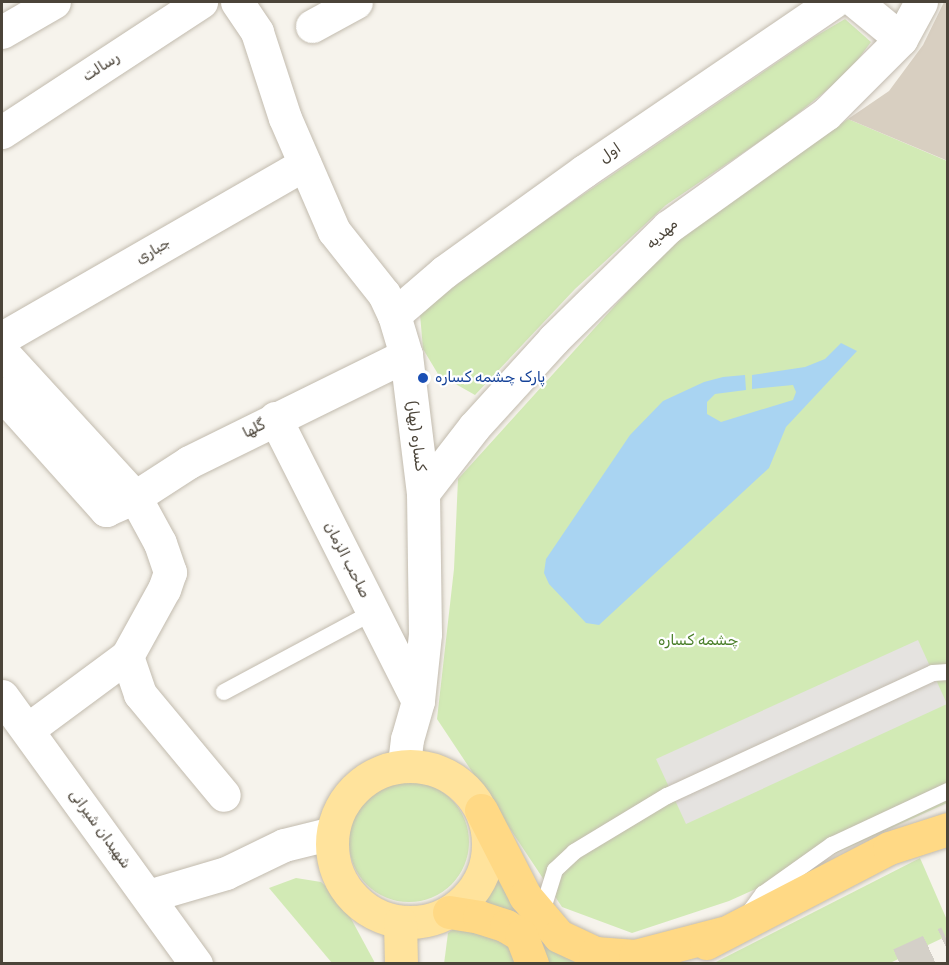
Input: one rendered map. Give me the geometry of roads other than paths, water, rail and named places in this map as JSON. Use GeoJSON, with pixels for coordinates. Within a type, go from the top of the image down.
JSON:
{"type":"FeatureCollection","features":[{"type":"Feature","properties":{"kind":"highway"},"geometry":{"type":"LineString","coordinates":[[482,810],[525,896],[558,936],[595,953],[635,956],[732,928]]}},
{"type":"Feature","properties":{"kind":"highway"},"geometry":{"type":"LineString","coordinates":[[674,963],[732,928],[889,848],[948,830]]}},
{"type":"Feature","properties":{"kind":"highway"},"geometry":{"type":"LineString","coordinates":[[449,912],[479,917],[506,926],[521,935],[532,963]]}},
{"type":"Feature","properties":{"kind":"main road"},"geometry":{"type":"LineString","coordinates":[[404,765],[428,767],[450,776],[468,791],[482,810],[488,832],[488,856],[481,879],[468,898],[449,912],[421,922],[400,922],[380,917],[362,906],[347,892],[337,874],[332,854],[332,833],[338,812],[349,795],[364,780],[383,770],[404,765]]}},
{"type":"Feature","properties":{"kind":"main road"},"geometry":{"type":"LineString","coordinates":[[400,922],[401,963]]}},
{"type":"Feature","properties":{"kind":"street"},"geometry":{"type":"LineString","coordinates":[[2,32],[54,2]]}},
{"type":"Feature","properties":{"kind":"street","name":"رسالت"},"geometry":{"type":"LineString","coordinates":[[2,132],[201,2]]}},
{"type":"Feature","properties":{"kind":"street","name":"کساره (بهار)"},"geometry":{"type":"LineString","coordinates":[[237,2],[257,33],[285,118],[334,231],[384,294],[394,315],[406,355],[423,493],[425,634],[418,702],[407,739],[404,765]]}},
{"type":"Feature","properties":{"kind":"street"},"geometry":{"type":"LineString","coordinates":[[312,26],[356,2]]}},
{"type":"Feature","properties":{"kind":"street","name":"اول"},"geometry":{"type":"LineString","coordinates":[[394,315],[444,272],[575,177],[833,2]]}},
{"type":"Feature","properties":{"kind":"street"},"geometry":{"type":"LineString","coordinates":[[856,2],[901,39]]}},
{"type":"Feature","properties":{"kind":"street","name":"مهدیه"},"geometry":{"type":"LineString","coordinates":[[423,493],[474,427],[546,348],[668,226],[826,114],[901,39],[921,2]]}},
{"type":"Feature","properties":{"kind":"street","name":"جباری"},"geometry":{"type":"LineString","coordinates":[[2,338],[305,164]]}},
{"type":"Feature","properties":{"kind":"street"},"geometry":{"type":"LineString","coordinates":[[2,351],[120,504]]}},
{"type":"Feature","properties":{"kind":"street","name":"گلها"},"geometry":{"type":"LineString","coordinates":[[120,504],[189,462],[406,355]]}},
{"type":"Feature","properties":{"kind":"street"},"geometry":{"type":"LineString","coordinates":[[2,394],[160,543],[170,572],[164,589],[127,656],[27,730]]}},
{"type":"Feature","properties":{"kind":"street","name":"صاحب الزمان"},"geometry":{"type":"LineString","coordinates":[[275,418],[418,702]]}},
{"type":"Feature","properties":{"kind":"street"},"geometry":{"type":"LineString","coordinates":[[127,656],[140,694],[224,795]]}},
{"type":"Feature","properties":{"kind":"street","name":"شهیدان شیرانی"},"geometry":{"type":"LineString","coordinates":[[2,696],[196,963]]}},
{"type":"Feature","properties":{"kind":"street"},"geometry":{"type":"LineString","coordinates":[[148,896],[226,873],[284,845],[332,833]]}},
{"type":"Feature","properties":{"kind":"lane"},"geometry":{"type":"LineString","coordinates":[[224,692],[373,612]]}},
{"type":"Feature","properties":{"kind":"lane"},"geometry":{"type":"LineString","coordinates":[[541,915],[555,870],[574,852],[667,796],[933,673],[948,672]]}},
{"type":"Feature","properties":{"kind":"lane"},"geometry":{"type":"LineString","coordinates":[[732,928],[763,894],[832,845],[948,792]]}},
{"type":"Feature","properties":{"kind":"water"},"geometry":{"type":"Polygon","coordinates":[[[841,343],[857,351],[786,427],[769,468],[599,625],[586,623],[549,584],[544,573],[546,559],[630,435],[663,401],[704,382],[723,377],[745,375],[746,390],[715,394],[707,402],[707,414],[721,422],[793,400],[796,392],[793,385],[752,389],[752,375],[805,367],[825,359],[841,343]]]}},
{"type":"Feature","properties":{"kind":"tunnel"},"geometry":{"type":"LineString","coordinates":[[900,964],[948,942]]}},
{"type":"Feature","properties":{"kind":"place","name":"پارک چشمه کساره"},"geometry":{"type":"Point","coordinates":[423,378]}},
{"type":"Feature","properties":{"kind":"park label","name":"چشمه کساره"},"geometry":{"type":"Point","coordinates":[698,641]}}]}
